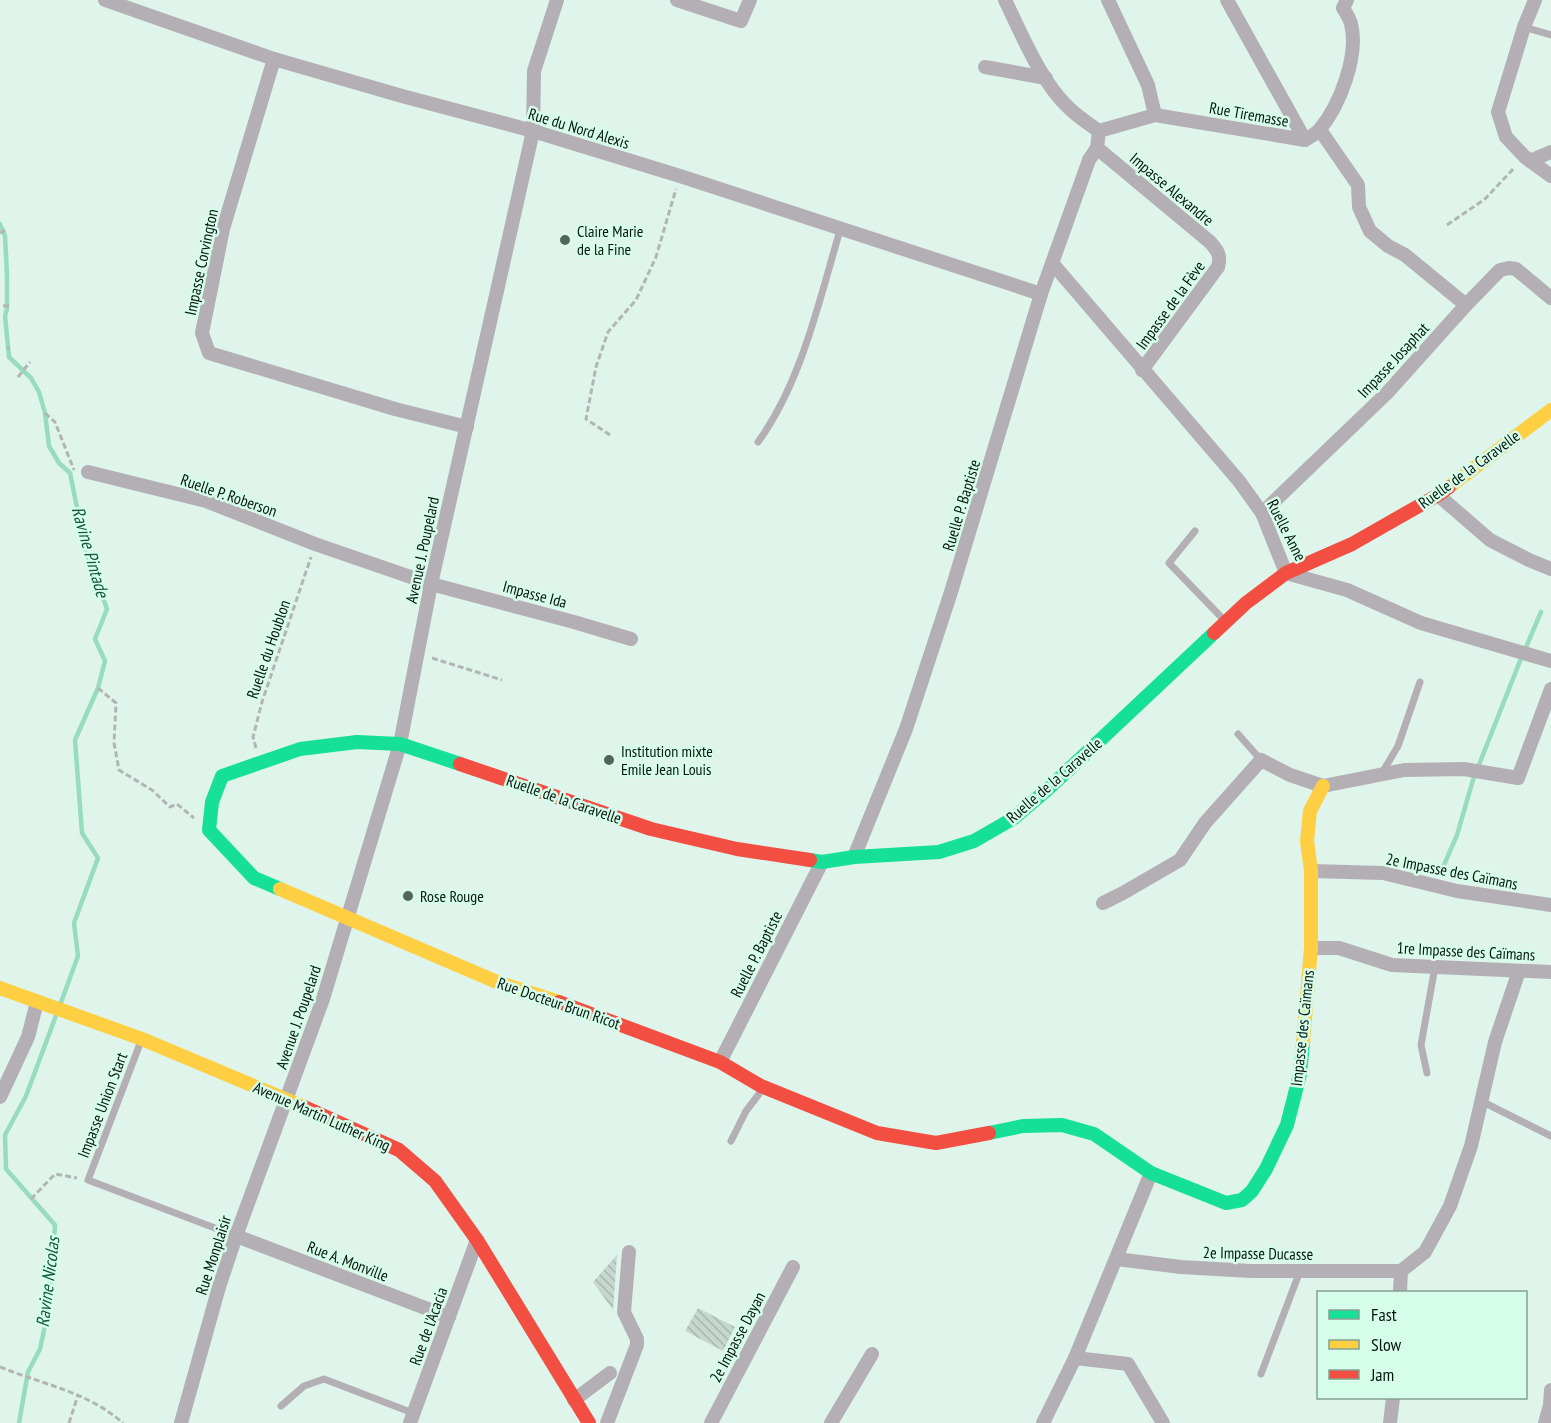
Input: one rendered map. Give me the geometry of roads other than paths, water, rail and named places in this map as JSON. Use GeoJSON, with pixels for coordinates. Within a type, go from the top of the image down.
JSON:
{"type":"FeatureCollection","features":[{"type":"Feature","properties":{"kind":"street","name":"Rue du Nord Alexis"},"geometry":{"type":"LineString","coordinates":[[105,0],[274,59],[533,131],[680,176],[1041,294]]}},
{"type":"Feature","properties":{"kind":"street","name":"Avenue J. Poupelard"},"geometry":{"type":"LineString","coordinates":[[287,1100],[349,918],[400,744],[431,584],[533,131],[534,71],[557,0]]}},
{"type":"Feature","properties":{"kind":"street"},"geometry":{"type":"LineString","coordinates":[[677,0],[741,21],[750,0]]}},
{"type":"Feature","properties":{"kind":"street"},"geometry":{"type":"LineString","coordinates":[[1005,0],[1046,78],[1069,108],[1099,131],[1093,154]]}},
{"type":"Feature","properties":{"kind":"street"},"geometry":{"type":"LineString","coordinates":[[1108,0],[1148,85],[1155,115]]}},
{"type":"Feature","properties":{"kind":"street"},"geometry":{"type":"LineString","coordinates":[[1227,0],[1305,140]]}},
{"type":"Feature","properties":{"kind":"street"},"geometry":{"type":"LineString","coordinates":[[1535,0],[1524,27],[1498,112],[1506,137],[1527,159],[1551,176]]}},
{"type":"Feature","properties":{"kind":"street","name":"Rue Tiremasse"},"geometry":{"type":"LineString","coordinates":[[1099,131],[1155,115],[1305,140],[1320,130],[1340,95],[1352,57],[1351,22],[1340,3]]}},
{"type":"Feature","properties":{"kind":"street","name":"Impasse Corvington"},"geometry":{"type":"LineString","coordinates":[[274,59],[223,229],[202,333],[209,353],[396,409],[467,427]]}},
{"type":"Feature","properties":{"kind":"street"},"geometry":{"type":"LineString","coordinates":[[985,67],[1046,78]]}},
{"type":"Feature","properties":{"kind":"street"},"geometry":{"type":"LineString","coordinates":[[1320,130],[1358,185],[1359,207],[1370,231],[1388,246],[1414,262],[1466,304]]}},
{"type":"Feature","properties":{"kind":"street"},"geometry":{"type":"LineString","coordinates":[[1527,159],[1551,152]]}},
{"type":"Feature","properties":{"kind":"street","name":"Impasse Alexandre"},"geometry":{"type":"LineString","coordinates":[[1093,154],[1210,242],[1218,251],[1220,259]]}},
{"type":"Feature","properties":{"kind":"street","name":"Ruelle P. Baptiste"},"geometry":{"type":"LineString","coordinates":[[854,857],[906,729],[948,602],[1041,294],[1093,154]]}},
{"type":"Feature","properties":{"kind":"street","name":"Impasse de la Fève"},"geometry":{"type":"LineString","coordinates":[[1142,370],[1218,267],[1220,259]]}},
{"type":"Feature","properties":{"kind":"street","name":"Ruelle Anne"},"geometry":{"type":"LineString","coordinates":[[1053,264],[1239,481],[1262,513],[1286,573],[1347,590],[1421,624],[1551,661]]}},
{"type":"Feature","properties":{"kind":"street","name":"Impasse Josaphat"},"geometry":{"type":"LineString","coordinates":[[1262,513],[1387,393],[1466,304],[1500,270],[1509,267],[1516,268],[1551,298]]}},
{"type":"Feature","properties":{"kind":"street","name":"Ruelle de la Caravelle"},"geometry":{"type":"LineString","coordinates":[[400,744],[651,829],[737,849],[822,862],[854,857],[939,852],[974,841],[1014,818],[1048,789],[1246,603],[1286,573],[1352,543],[1438,495],[1551,410]]}},
{"type":"Feature","properties":{"kind":"street","name":"Ruelle P. Roberson"},"geometry":{"type":"LineString","coordinates":[[88,472],[206,501],[315,544],[431,584]]}},
{"type":"Feature","properties":{"kind":"street"},"geometry":{"type":"LineString","coordinates":[[1438,495],[1490,540],[1551,569]]}},
{"type":"Feature","properties":{"kind":"street","name":"Impasse Ida"},"geometry":{"type":"LineString","coordinates":[[431,584],[631,639]]}},
{"type":"Feature","properties":{"kind":"street"},"geometry":{"type":"LineString","coordinates":[[1103,903],[1180,860],[1205,823],[1261,760],[1290,775],[1323,786],[1404,770],[1464,769],[1518,778],[1551,689]]}},
{"type":"Feature","properties":{"kind":"street","name":"Rue Docteur Brun Ricot"},"geometry":{"type":"LineString","coordinates":[[400,744],[357,742],[300,749],[222,776],[212,802],[209,830],[254,878],[497,982],[587,1011],[720,1062],[761,1086],[877,1133],[936,1143],[1023,1126],[1062,1125],[1094,1134],[1151,1173]]}},
{"type":"Feature","properties":{"kind":"street","name":"Impasse des Caïmans"},"geometry":{"type":"LineString","coordinates":[[1151,1173],[1226,1203],[1242,1200],[1252,1191],[1266,1169],[1287,1125],[1300,1074],[1307,1011],[1311,948],[1311,872],[1307,842],[1310,811],[1323,786]]}},
{"type":"Feature","properties":{"kind":"street","name":"Ruelle P. Baptiste"},"geometry":{"type":"LineString","coordinates":[[720,1062],[822,862]]}},
{"type":"Feature","properties":{"kind":"street","name":"2e Impasse des Caïmans"},"geometry":{"type":"LineString","coordinates":[[1311,872],[1383,873],[1457,891],[1551,904]]}},
{"type":"Feature","properties":{"kind":"street","name":"1re Impasse des Caïmans"},"geometry":{"type":"LineString","coordinates":[[1311,948],[1339,948],[1392,965],[1551,972]]}},
{"type":"Feature","properties":{"kind":"street"},"geometry":{"type":"LineString","coordinates":[[1400,1291],[1401,1271],[1425,1252],[1449,1206],[1471,1146],[1495,1042],[1519,971]]}},
{"type":"Feature","properties":{"kind":"street","name":"Avenue Martin Luther King"},"geometry":{"type":"LineString","coordinates":[[0,988],[142,1039],[345,1124],[399,1150],[435,1181],[477,1240],[589,1423]]}},
{"type":"Feature","properties":{"kind":"street"},"geometry":{"type":"LineString","coordinates":[[0,1097],[28,1037],[39,1002]]}},
{"type":"Feature","properties":{"kind":"street","name":"Rue Monplaisir"},"geometry":{"type":"LineString","coordinates":[[181,1423],[219,1287],[287,1100]]}},
{"type":"Feature","properties":{"kind":"street"},"geometry":{"type":"LineString","coordinates":[[1043,1423],[1075,1358],[1151,1173]]}},
{"type":"Feature","properties":{"kind":"street","name":"Rue A. Monville"},"geometry":{"type":"LineString","coordinates":[[236,1236],[449,1317]]}},
{"type":"Feature","properties":{"kind":"street","name":"Rue de l'Acacia"},"geometry":{"type":"LineString","coordinates":[[412,1418],[477,1240]]}},
{"type":"Feature","properties":{"kind":"street"},"geometry":{"type":"LineString","coordinates":[[607,1423],[637,1345],[637,1339],[624,1312],[629,1252]]}},
{"type":"Feature","properties":{"kind":"street","name":"2e Impasse Ducasse"},"geometry":{"type":"LineString","coordinates":[[1116,1259],[1181,1267],[1251,1271],[1401,1271]]}},
{"type":"Feature","properties":{"kind":"street","name":"2e Impasse Dayan"},"geometry":{"type":"LineString","coordinates":[[711,1423],[793,1267]]}},
{"type":"Feature","properties":{"kind":"street"},"geometry":{"type":"LineString","coordinates":[[831,1423],[872,1354]]}},
{"type":"Feature","properties":{"kind":"street"},"geometry":{"type":"LineString","coordinates":[[1075,1358],[1128,1364],[1163,1423]]}},
{"type":"Feature","properties":{"kind":"street"},"geometry":{"type":"LineString","coordinates":[[574,1400],[610,1373]]}},
{"type":"Feature","properties":{"kind":"street"},"geometry":{"type":"LineString","coordinates":[[1545,1423],[1550,1406],[1551,1390]]}},
{"type":"Feature","properties":{"kind":"street"},"geometry":{"type":"LineString","coordinates":[[1390,1423],[1394,1399]]}},
{"type":"Feature","properties":{"kind":"lane"},"geometry":{"type":"LineString","coordinates":[[1524,27],[1551,35]]}},
{"type":"Feature","properties":{"kind":"lane"},"geometry":{"type":"LineString","coordinates":[[758,442],[769,428],[801,360],[841,227]]}},
{"type":"Feature","properties":{"kind":"lane"},"geometry":{"type":"LineString","coordinates":[[1195,531],[1169,563],[1225,622]]}},
{"type":"Feature","properties":{"kind":"lane"},"geometry":{"type":"LineString","coordinates":[[1381,774],[1398,746],[1420,682]]}},
{"type":"Feature","properties":{"kind":"lane"},"geometry":{"type":"LineString","coordinates":[[1238,734],[1261,760]]}},
{"type":"Feature","properties":{"kind":"lane"},"geometry":{"type":"LineString","coordinates":[[1427,1073],[1421,1045],[1435,967]]}},
{"type":"Feature","properties":{"kind":"lane","name":"Impasse Union Start"},"geometry":{"type":"LineString","coordinates":[[142,1039],[88,1180],[236,1236]]}},
{"type":"Feature","properties":{"kind":"lane"},"geometry":{"type":"LineString","coordinates":[[731,1141],[746,1111],[759,1094],[761,1086]]}},
{"type":"Feature","properties":{"kind":"lane"},"geometry":{"type":"LineString","coordinates":[[1480,1101],[1551,1136]]}},
{"type":"Feature","properties":{"kind":"lane"},"geometry":{"type":"LineString","coordinates":[[1262,1374],[1300,1271]]}},
{"type":"Feature","properties":{"kind":"lane"},"geometry":{"type":"LineString","coordinates":[[281,1406],[304,1386],[324,1379],[412,1418]]}},
{"type":"Feature","properties":{"kind":"waterway","name":"Ravine Pintade"},"geometry":{"type":"LineString","coordinates":[[0,224],[5,236],[7,275],[5,316],[9,357],[31,378],[39,392],[45,413],[49,446],[59,463],[70,473],[86,552],[107,609],[95,639],[105,661],[98,688],[75,740],[82,833],[98,858],[74,923],[78,956],[60,1005]]}},
{"type":"Feature","properties":{"kind":"waterway"},"geometry":{"type":"LineString","coordinates":[[1444,865],[1457,835],[1473,780],[1541,612]]}},
{"type":"Feature","properties":{"kind":"waterway","name":"Ravine Nicolas"},"geometry":{"type":"LineString","coordinates":[[19,1423],[28,1372],[40,1349],[45,1326],[55,1225],[6,1169],[5,1135],[26,1096],[57,1013]]}},
{"type":"Feature","properties":{"kind":"place","name":"Claire Marie de la Fine"},"geometry":{"type":"Point","coordinates":[565,240]}},
{"type":"Feature","properties":{"kind":"place","name":"Institution mixte Emile Jean Louis"},"geometry":{"type":"Point","coordinates":[609,760]}},
{"type":"Feature","properties":{"kind":"place","name":"Rose Rouge"},"geometry":{"type":"Point","coordinates":[408,896]}}]}
